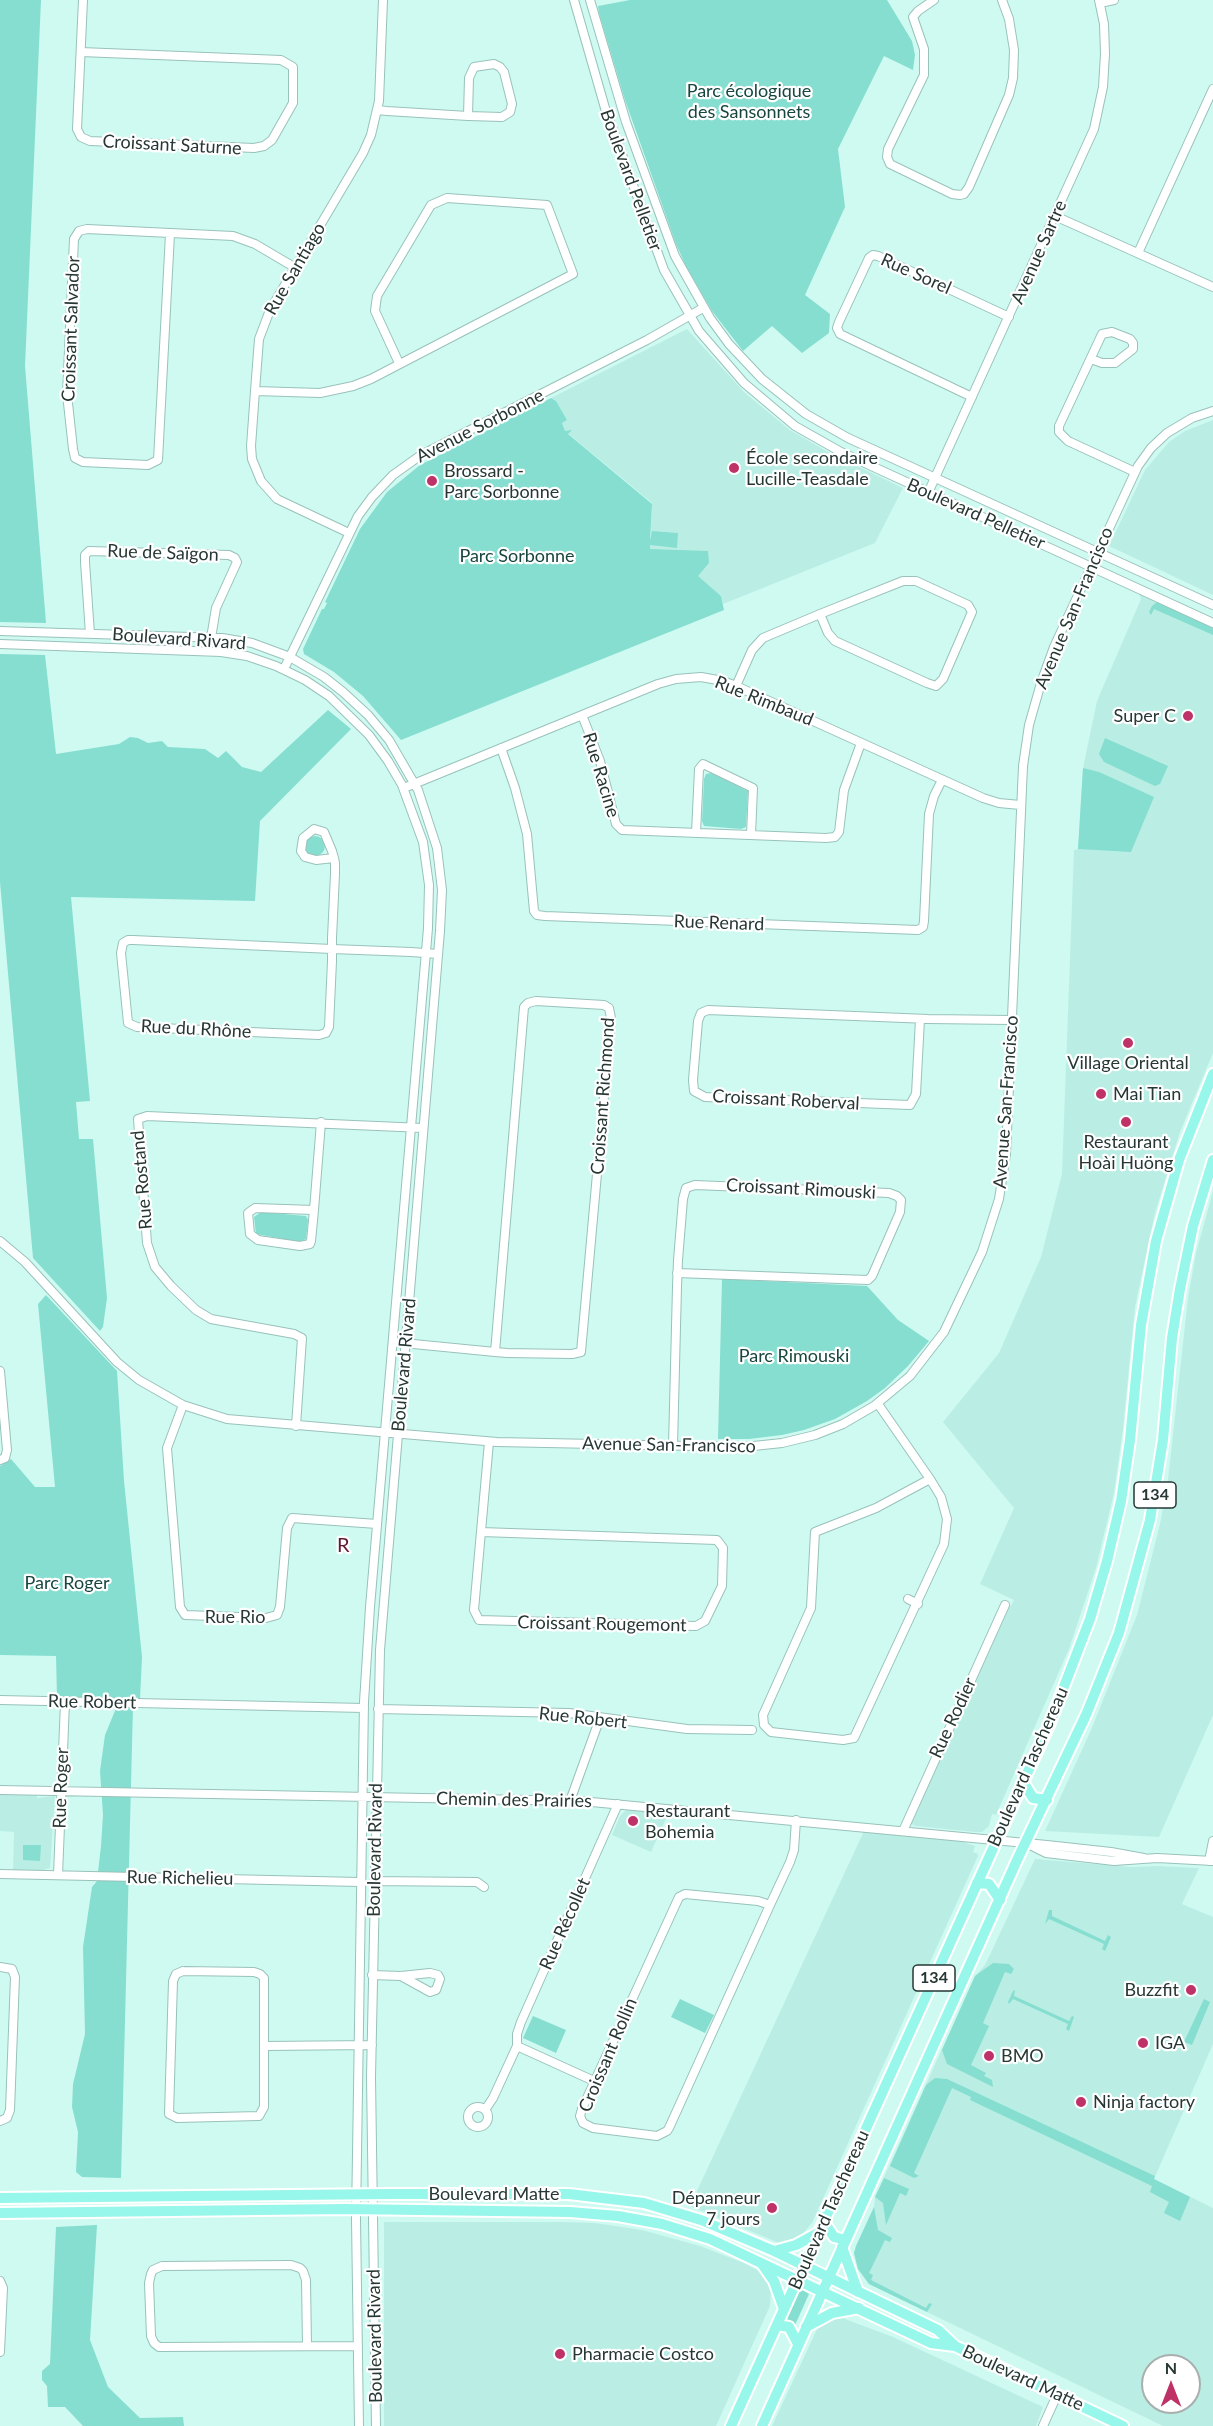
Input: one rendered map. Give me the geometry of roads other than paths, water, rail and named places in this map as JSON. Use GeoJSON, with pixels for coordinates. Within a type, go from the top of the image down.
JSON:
{"type":"FeatureCollection","features":[{"type":"Feature","properties":{"kind":"main road","name":"Boulevard Taschereau"},"geometry":{"type":"LineString","coordinates":[[731,2426],[1050,1723],[1085,1631],[1110,1551],[1126,1470],[1141,1325],[1156,1241],[1176,1170],[1213,1074]]}},
{"type":"Feature","properties":{"kind":"main road","name":"Boulevard Taschereau"},"geometry":{"type":"LineString","coordinates":[[762,2426],[1109,1660],[1141,1558],[1161,1458],[1173,1328],[1181,1283],[1193,1226],[1213,1160]]}},
{"type":"Feature","properties":{"kind":"main road"},"geometry":{"type":"LineString","coordinates":[[1023,1782],[1033,1798],[1047,1800]]}},
{"type":"Feature","properties":{"kind":"main road"},"geometry":{"type":"LineString","coordinates":[[977,1883],[988,1884],[1000,1900]]}},
{"type":"Feature","properties":{"kind":"main road","name":"Boulevard Matte"},"geometry":{"type":"LineString","coordinates":[[0,2198],[569,2194],[616,2199],[686,2214],[774,2251],[938,2330],[955,2346],[1123,2426]]}},
{"type":"Feature","properties":{"kind":"main road","name":"Boulevard Matte"},"geometry":{"type":"LineString","coordinates":[[0,2213],[373,2210],[580,2212],[618,2216],[652,2222],[695,2234],[822,2290],[931,2343],[955,2346]]}},
{"type":"Feature","properties":{"kind":"main road"},"geometry":{"type":"LineString","coordinates":[[774,2251],[796,2245],[822,2227],[844,2244],[858,2292]]}},
{"type":"Feature","properties":{"kind":"main road"},"geometry":{"type":"LineString","coordinates":[[761,2263],[773,2278],[784,2309]]}},
{"type":"Feature","properties":{"kind":"main road"},"geometry":{"type":"LineString","coordinates":[[806,2327],[832,2313],[859,2308]]}},
{"type":"Feature","properties":{"kind":"main road"},"geometry":{"type":"LineString","coordinates":[[777,2325],[789,2327],[798,2344]]}},
{"type":"Feature","properties":{"kind":"street","name":"Croissant Saturne"},"geometry":{"type":"LineString","coordinates":[[81,52],[281,60],[293,67],[293,103],[272,140],[264,146],[254,148],[90,141],[81,137],[76,129],[83,0]]}},
{"type":"Feature","properties":{"kind":"street","name":"Rue Santiago"},"geometry":{"type":"LineString","coordinates":[[349,534],[278,499],[261,481],[252,459],[251,446],[258,350],[263,325],[294,267],[363,153],[378,110],[383,0]]}},
{"type":"Feature","properties":{"kind":"street","name":"Boulevard Pelletier"},"geometry":{"type":"LineString","coordinates":[[574,0],[602,99],[668,279],[689,317],[706,341],[744,383],[795,426],[847,455],[1213,622]]}},
{"type":"Feature","properties":{"kind":"street","name":"Boulevard Pelletier"},"geometry":{"type":"LineString","coordinates":[[590,0],[614,85],[680,267],[703,308],[744,361],[795,406],[848,438],[1213,605]]}},
{"type":"Feature","properties":{"kind":"street"},"geometry":{"type":"LineString","coordinates":[[934,0],[913,17],[924,50],[924,75],[888,149],[887,157],[890,164],[952,194],[960,195],[964,194],[969,187],[1006,103],[1013,78],[1014,50],[1009,19],[1002,0]]}},
{"type":"Feature","properties":{"kind":"street"},"geometry":{"type":"LineString","coordinates":[[1100,1],[1114,0]]}},
{"type":"Feature","properties":{"kind":"street","name":"Avenue Sartre"},"geometry":{"type":"LineString","coordinates":[[928,493],[1094,129],[1099,108],[1105,54],[1100,1]]}},
{"type":"Feature","properties":{"kind":"street"},"geometry":{"type":"LineString","coordinates":[[378,110],[468,116],[502,117],[510,112],[512,104],[504,72],[495,64],[474,67],[469,78],[468,116]]}},
{"type":"Feature","properties":{"kind":"street"},"geometry":{"type":"LineString","coordinates":[[1138,254],[1213,89]]}},
{"type":"Feature","properties":{"kind":"street"},"geometry":{"type":"LineString","coordinates":[[255,391],[307,394],[336,391],[371,379],[573,274],[547,205],[447,198],[431,205],[377,296],[375,311],[399,363]]}},
{"type":"Feature","properties":{"kind":"street"},"geometry":{"type":"LineString","coordinates":[[1055,216],[1213,287]]}},
{"type":"Feature","properties":{"kind":"street","name":"Croissant Salvador"},"geometry":{"type":"LineString","coordinates":[[170,234],[158,460],[148,465],[83,462],[75,458],[67,394],[74,239],[79,231],[221,235],[245,239],[294,267]]}},
{"type":"Feature","properties":{"kind":"street","name":"Rue Sorel"},"geometry":{"type":"LineString","coordinates":[[972,397],[840,334],[837,328],[839,322],[869,258],[873,255],[1009,316]]}},
{"type":"Feature","properties":{"kind":"street","name":"Avenue Sorbonne"},"geometry":{"type":"LineString","coordinates":[[284,669],[349,534],[372,497],[409,463],[703,308]]}},
{"type":"Feature","properties":{"kind":"street"},"geometry":{"type":"LineString","coordinates":[[1091,359],[1102,363],[1115,363],[1133,349],[1133,343],[1130,339],[1112,332],[1105,332],[1100,336],[1059,426],[1059,432],[1068,441],[1135,472]]}},
{"type":"Feature","properties":{"kind":"street","name":"Avenue San-Francisco"},"geometry":{"type":"LineString","coordinates":[[0,1241],[25,1262],[124,1368],[183,1406],[227,1419],[489,1442],[744,1447],[785,1443],[834,1428],[878,1404],[910,1376],[939,1341],[955,1312],[988,1236],[999,1199],[1005,1166],[1020,805],[1026,745],[1036,697],[1054,647],[1135,472],[1151,448],[1167,433],[1186,421],[1213,411]]}},
{"type":"Feature","properties":{"kind":"street","name":"Rue de Saïgon"},"geometry":{"type":"LineString","coordinates":[[90,634],[85,562],[85,555],[88,551],[229,555],[237,562],[216,608],[211,638]]}},
{"type":"Feature","properties":{"kind":"street"},"geometry":{"type":"LineString","coordinates":[[736,686],[758,642],[820,614],[908,580],[916,581],[964,603],[970,607],[972,612],[943,679],[936,686],[835,641],[828,633],[820,614]]}},
{"type":"Feature","properties":{"kind":"street"},"geometry":{"type":"LineString","coordinates":[[1184,609],[1190,595]]}},
{"type":"Feature","properties":{"kind":"street","name":"Boulevard Rivard"},"geometry":{"type":"LineString","coordinates":[[0,631],[211,638],[252,643],[290,657],[337,687],[368,715],[395,748],[415,783],[431,825],[442,896],[380,1650],[372,1975],[372,2194],[376,2426]]}},
{"type":"Feature","properties":{"kind":"street","name":"Boulevard Rivard"},"geometry":{"type":"LineString","coordinates":[[0,644],[221,651],[254,657],[284,669],[324,693],[357,721],[385,755],[404,788],[419,828],[427,863],[429,899],[426,953],[377,1524],[364,1708],[357,2194],[359,2426]]}},
{"type":"Feature","properties":{"kind":"street","name":"Rue Rimbaud"},"geometry":{"type":"LineString","coordinates":[[404,788],[676,679],[710,678],[736,686],[990,801],[1020,805]]}},
{"type":"Feature","properties":{"kind":"street","name":"Rue Racine"},"geometry":{"type":"LineString","coordinates":[[582,715],[600,761],[618,827],[622,830],[826,838],[837,835],[843,790],[861,743]]}},
{"type":"Feature","properties":{"kind":"street","name":"Rue Renard"},"geometry":{"type":"LineString","coordinates":[[501,748],[515,788],[527,834],[534,911],[537,915],[545,916],[918,930],[923,927],[924,921],[929,814],[942,780]]}},
{"type":"Feature","properties":{"kind":"street"},"geometry":{"type":"LineString","coordinates":[[696,833],[699,769],[703,764],[753,788],[751,835]]}},
{"type":"Feature","properties":{"kind":"street"},"geometry":{"type":"LineString","coordinates":[[332,949],[334,858],[326,836],[321,830],[311,831],[303,838],[301,851],[305,857],[316,860],[334,858]]}},
{"type":"Feature","properties":{"kind":"street","name":"Rue du Rhône"},"geometry":{"type":"LineString","coordinates":[[332,949],[329,1027],[325,1034],[136,1028],[128,1023],[121,953],[125,941],[332,949],[438,954]]}},
{"type":"Feature","properties":{"kind":"street","name":"Croissant Richmond"},"geometry":{"type":"LineString","coordinates":[[393,1342],[495,1352],[572,1354],[582,1349],[611,1018],[609,1008],[604,1005],[536,1001],[524,1007],[495,1352]]}},
{"type":"Feature","properties":{"kind":"street","name":"Croissant Roberval"},"geometry":{"type":"LineString","coordinates":[[920,1019],[916,1094],[910,1105],[705,1097],[694,1091],[698,1021],[704,1011],[1011,1020]]}},
{"type":"Feature","properties":{"kind":"street","name":"Rue Rostand"},"geometry":{"type":"LineString","coordinates":[[296,1425],[302,1338],[294,1334],[211,1319],[196,1310],[155,1267],[147,1242],[137,1124],[140,1117],[147,1116],[423,1128]]}},
{"type":"Feature","properties":{"kind":"street"},"geometry":{"type":"LineString","coordinates":[[314,1210],[255,1208],[248,1213],[250,1234],[258,1240],[308,1245],[311,1241],[314,1210],[321,1122]]}},
{"type":"Feature","properties":{"kind":"street","name":"Croissant Rimouski"},"geometry":{"type":"LineString","coordinates":[[673,1446],[677,1273],[683,1199],[686,1188],[691,1185],[889,1193],[901,1200],[900,1212],[872,1276],[867,1280],[677,1273]]}},
{"type":"Feature","properties":{"kind":"street"},"geometry":{"type":"LineString","coordinates":[[0,1371],[7,1450],[5,1458],[0,1460]]}},
{"type":"Feature","properties":{"kind":"street"},"geometry":{"type":"LineString","coordinates":[[878,1404],[930,1479],[943,1503],[946,1536],[940,1555],[854,1738],[843,1740],[773,1733],[766,1727],[763,1715],[811,1608],[815,1532],[885,1504],[930,1479]]}},
{"type":"Feature","properties":{"kind":"street","name":"Rue Rio"},"geometry":{"type":"LineString","coordinates":[[183,1406],[166,1448],[180,1607],[185,1615],[266,1618],[277,1615],[280,1607],[287,1528],[292,1518],[377,1524]]}},
{"type":"Feature","properties":{"kind":"street","name":"Croissant Rougemont"},"geometry":{"type":"LineString","coordinates":[[481,1532],[717,1540],[723,1548],[722,1586],[705,1621],[696,1626],[483,1621],[477,1618],[474,1610],[489,1442]]}},
{"type":"Feature","properties":{"kind":"street"},"geometry":{"type":"LineString","coordinates":[[908,1599],[918,1604]]}},
{"type":"Feature","properties":{"kind":"street","name":"Rue Rodier"},"geometry":{"type":"LineString","coordinates":[[903,1831],[1005,1605]]}},
{"type":"Feature","properties":{"kind":"street","name":"Rue Robert"},"geometry":{"type":"LineString","coordinates":[[0,1700],[364,1708]]}},
{"type":"Feature","properties":{"kind":"street","name":"Rue Roger"},"geometry":{"type":"LineString","coordinates":[[58,1875],[65,1702]]}},
{"type":"Feature","properties":{"kind":"street","name":"Rue Robert"},"geometry":{"type":"LineString","coordinates":[[378,1709],[569,1713],[696,1730],[753,1730]]}},
{"type":"Feature","properties":{"kind":"street"},"geometry":{"type":"LineString","coordinates":[[570,1801],[600,1718]]}},
{"type":"Feature","properties":{"kind":"street","name":"Chemin des Prairies"},"geometry":{"type":"LineString","coordinates":[[0,1790],[618,1803],[1026,1843],[1046,1853],[1114,1861],[1144,1858],[1211,1861]]}},
{"type":"Feature","properties":{"kind":"street","name":"Rue Récollet"},"geometry":{"type":"LineString","coordinates":[[485,2110],[517,2046],[517,2034],[521,2022],[618,1803]]}},
{"type":"Feature","properties":{"kind":"street","name":"Croissant Rollin"},"geometry":{"type":"LineString","coordinates":[[770,1905],[758,1901],[681,1895],[581,2112],[581,2121],[585,2125],[657,2136],[664,2134],[770,1905],[792,1856],[796,1820]]}},
{"type":"Feature","properties":{"kind":"street"},"geometry":{"type":"LineString","coordinates":[[1211,1861],[1213,1841]]}},
{"type":"Feature","properties":{"kind":"street","name":"Rue Richelieu"},"geometry":{"type":"LineString","coordinates":[[0,1874],[360,1882]]}},
{"type":"Feature","properties":{"kind":"street"},"geometry":{"type":"LineString","coordinates":[[374,1881],[477,1882],[484,1887]]}},
{"type":"Feature","properties":{"kind":"street"},"geometry":{"type":"LineString","coordinates":[[0,1967],[12,1969],[15,1977],[10,2114],[6,2119],[0,2121]]}},
{"type":"Feature","properties":{"kind":"street"},"geometry":{"type":"LineString","coordinates":[[178,1972],[260,1974],[265,1984],[264,2046],[264,2107],[261,2115],[252,2118],[177,2118],[170,2115],[168,2107],[173,1981],[178,1972]]}},
{"type":"Feature","properties":{"kind":"street"},"geometry":{"type":"LineString","coordinates":[[372,1975],[402,1976]]}},
{"type":"Feature","properties":{"kind":"street"},"geometry":{"type":"LineString","coordinates":[[264,2046],[372,2045]]}},
{"type":"Feature","properties":{"kind":"street"},"geometry":{"type":"LineString","coordinates":[[517,2046],[594,2081]]}},
{"type":"Feature","properties":{"kind":"street"},"geometry":{"type":"LineString","coordinates":[[307,2346],[305,2275],[300,2268],[291,2265],[162,2266],[153,2270],[151,2274],[149,2283],[151,2336],[159,2347],[358,2346]]}},
{"type":"Feature","properties":{"kind":"street"},"geometry":{"type":"LineString","coordinates":[[0,2281],[3,2288],[0,2352]]}},
{"type":"Feature","properties":{"kind":"street"},"geometry":{"type":"LineString","coordinates":[[1043,2426],[1057,2395]]}},
{"type":"Feature","properties":{"kind":"place","name":"École secondaire Lucille-Teasdale"},"geometry":{"type":"Point","coordinates":[734,468]}},
{"type":"Feature","properties":{"kind":"place","name":"Brossard - Parc Sorbonne"},"geometry":{"type":"Point","coordinates":[432,481]}},
{"type":"Feature","properties":{"kind":"place","name":"Super C"},"geometry":{"type":"Point","coordinates":[1188,716]}},
{"type":"Feature","properties":{"kind":"place","name":"Village Oriental"},"geometry":{"type":"Point","coordinates":[1128,1043]}},
{"type":"Feature","properties":{"kind":"place","name":"Mai Tian"},"geometry":{"type":"Point","coordinates":[1101,1094]}},
{"type":"Feature","properties":{"kind":"place","name":"Restaurant Hoài Huöng"},"geometry":{"type":"Point","coordinates":[1126,1122]}},
{"type":"Feature","properties":{"kind":"place","name":"Restaurant Bohemia"},"geometry":{"type":"Point","coordinates":[633,1821]}},
{"type":"Feature","properties":{"kind":"place","name":"Buzzfit"},"geometry":{"type":"Point","coordinates":[1191,1990]}},
{"type":"Feature","properties":{"kind":"place","name":"IGA"},"geometry":{"type":"Point","coordinates":[1143,2043]}},
{"type":"Feature","properties":{"kind":"place","name":"BMO"},"geometry":{"type":"Point","coordinates":[989,2056]}},
{"type":"Feature","properties":{"kind":"place","name":"Ninja factory"},"geometry":{"type":"Point","coordinates":[1081,2102]}},
{"type":"Feature","properties":{"kind":"place","name":"Dépanneur 7 jours"},"geometry":{"type":"Point","coordinates":[772,2208]}},
{"type":"Feature","properties":{"kind":"place","name":"Pharmacie Costco"},"geometry":{"type":"Point","coordinates":[560,2354]}},
{"type":"Feature","properties":{"kind":"district","name":"R"},"geometry":{"type":"Point","coordinates":[344,1546]}},
{"type":"Feature","properties":{"kind":"park label","name":"Parc écologique des Sansonnets"},"geometry":{"type":"Point","coordinates":[749,101]}},
{"type":"Feature","properties":{"kind":"park label","name":"Parc Sorbonne"},"geometry":{"type":"Point","coordinates":[517,556]}},
{"type":"Feature","properties":{"kind":"park label","name":"Parc Rimouski"},"geometry":{"type":"Point","coordinates":[794,1356]}},
{"type":"Feature","properties":{"kind":"park label","name":"Parc Roger"},"geometry":{"type":"Point","coordinates":[67,1583]}}]}
